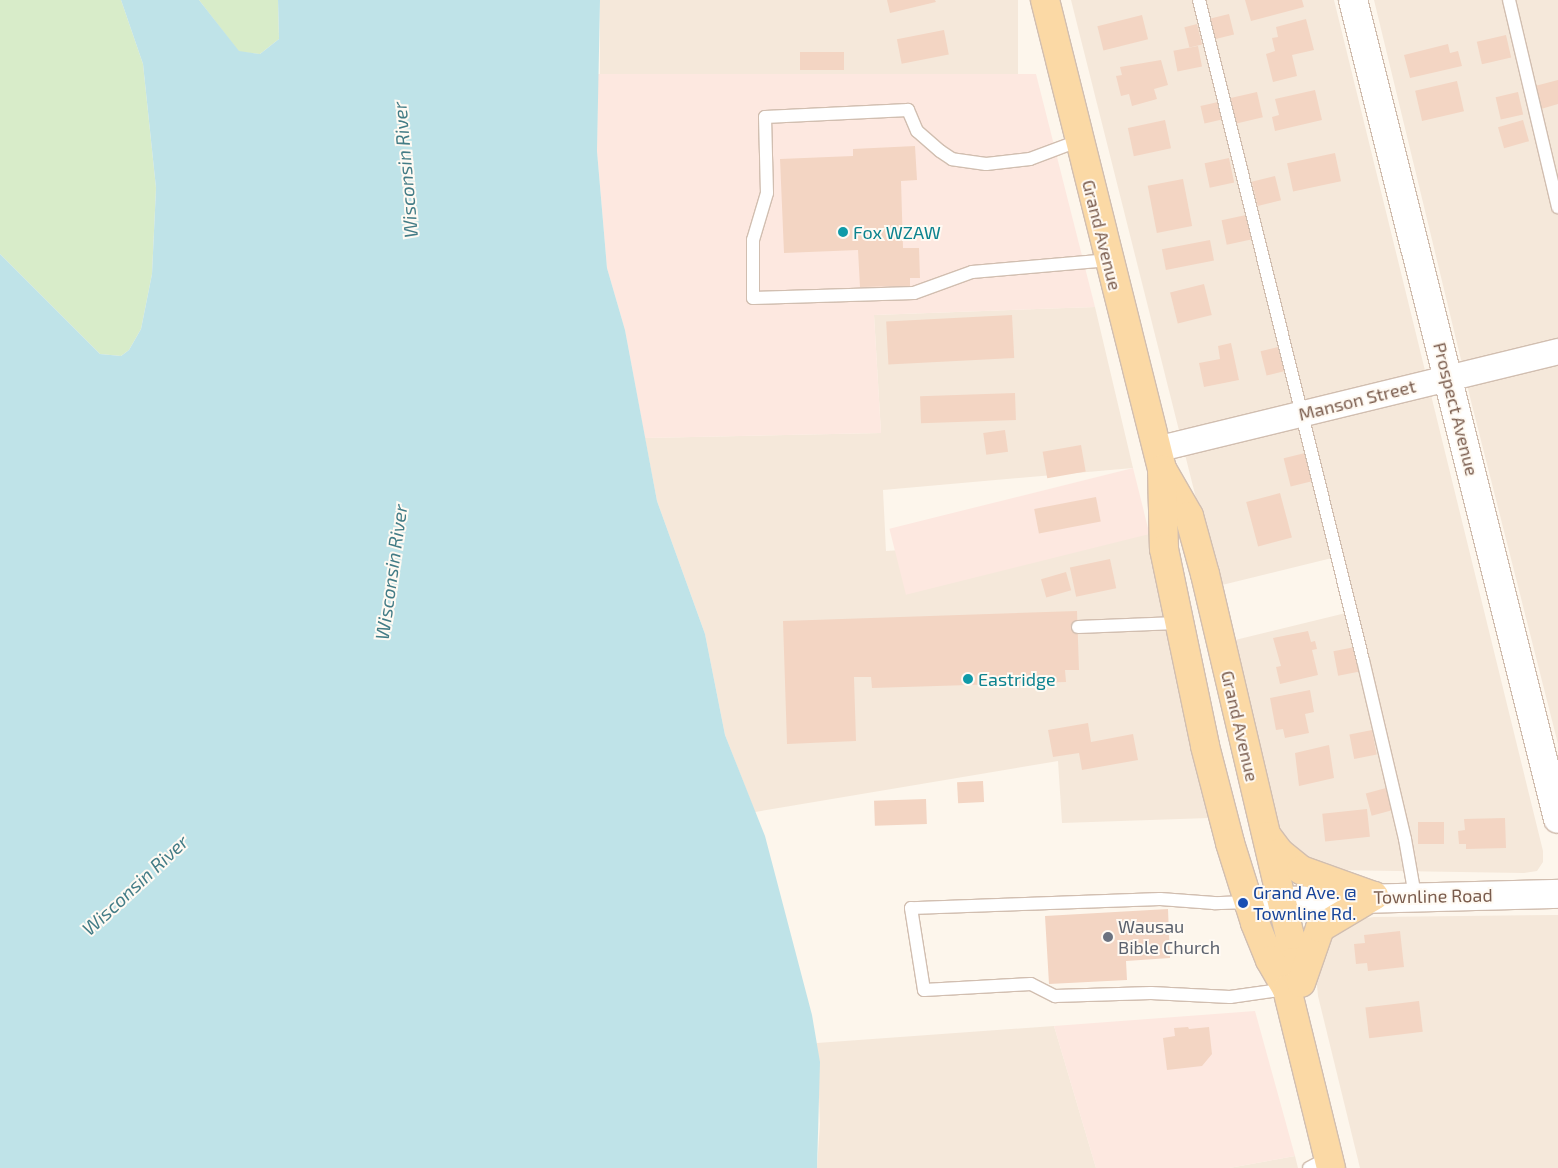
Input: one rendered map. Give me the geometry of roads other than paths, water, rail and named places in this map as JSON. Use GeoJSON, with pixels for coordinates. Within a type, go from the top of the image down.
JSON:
{"type":"FeatureCollection","features":[{"type":"Feature","properties":{"kind":"main road","name":"Grand Avenue"},"geometry":{"type":"LineString","coordinates":[[1045,0],[1078,141],[1159,459],[1161,524],[1177,624],[1219,802],[1248,902],[1270,960],[1290,1000]]}},
{"type":"Feature","properties":{"kind":"main road","name":"Grand Avenue"},"geometry":{"type":"LineString","coordinates":[[1159,459],[1181,499],[1192,525],[1282,900],[1293,951],[1290,1000],[1323,1165]]}},
{"type":"Feature","properties":{"kind":"main road"},"geometry":{"type":"LineString","coordinates":[[1265,832],[1280,853],[1302,870],[1374,896]]}},
{"type":"Feature","properties":{"kind":"main road"},"geometry":{"type":"LineString","coordinates":[[1290,1000],[1320,928],[1329,920],[1374,896]]}},
{"type":"Feature","properties":{"kind":"street","name":"Prospect Avenue"},"geometry":{"type":"LineString","coordinates":[[1353,0],[1558,819]]}},
{"type":"Feature","properties":{"kind":"street","name":"Manson Street"},"geometry":{"type":"LineString","coordinates":[[1159,459],[1301,414],[1558,351]]}},
{"type":"Feature","properties":{"kind":"street","name":"Townline Road"},"geometry":{"type":"LineString","coordinates":[[1248,902],[1374,896],[1558,894]]}},
{"type":"Feature","properties":{"kind":"lane"},"geometry":{"type":"LineString","coordinates":[[1199,0],[1404,831],[1415,896]]}},
{"type":"Feature","properties":{"kind":"lane"},"geometry":{"type":"LineString","coordinates":[[1509,0],[1558,207]]}},
{"type":"Feature","properties":{"kind":"lane"},"geometry":{"type":"LineString","coordinates":[[1078,141],[1030,159],[986,164],[952,159],[940,151],[917,131],[908,110],[765,117],[767,193],[753,240],[753,298],[914,293],[972,272],[1109,260]]}},
{"type":"Feature","properties":{"kind":"lane"},"geometry":{"type":"LineString","coordinates":[[1078,627],[1177,624]]}},
{"type":"Feature","properties":{"kind":"lane"},"geometry":{"type":"LineString","coordinates":[[1248,902],[1185,901],[912,908],[924,990],[1031,984],[1055,996],[1151,993],[1290,1000]]}},
{"type":"Feature","properties":{"kind":"water","name":"Wisconsin River"},"geometry":{"type":"Polygon","coordinates":[[[121,0],[199,0],[239,51],[260,54],[279,39],[278,0],[600,0],[597,151],[607,268],[625,330],[657,501],[705,634],[725,735],[765,836],[812,1015],[820,1062],[817,1168],[0,1168],[0,254],[100,354],[121,356],[129,350],[141,329],[152,274],[156,188],[143,64],[121,0]]]}},
{"type":"Feature","properties":{"kind":"place","name":"Fox WZAW"},"geometry":{"type":"Point","coordinates":[843,232]}},
{"type":"Feature","properties":{"kind":"place","name":"Eastridge"},"geometry":{"type":"Point","coordinates":[968,679]}},
{"type":"Feature","properties":{"kind":"place","name":"Grand Ave. @ Townline Rd."},"geometry":{"type":"Point","coordinates":[1243,903]}},
{"type":"Feature","properties":{"kind":"place","name":"Wausau Bible Church"},"geometry":{"type":"Point","coordinates":[1108,937]}}]}
